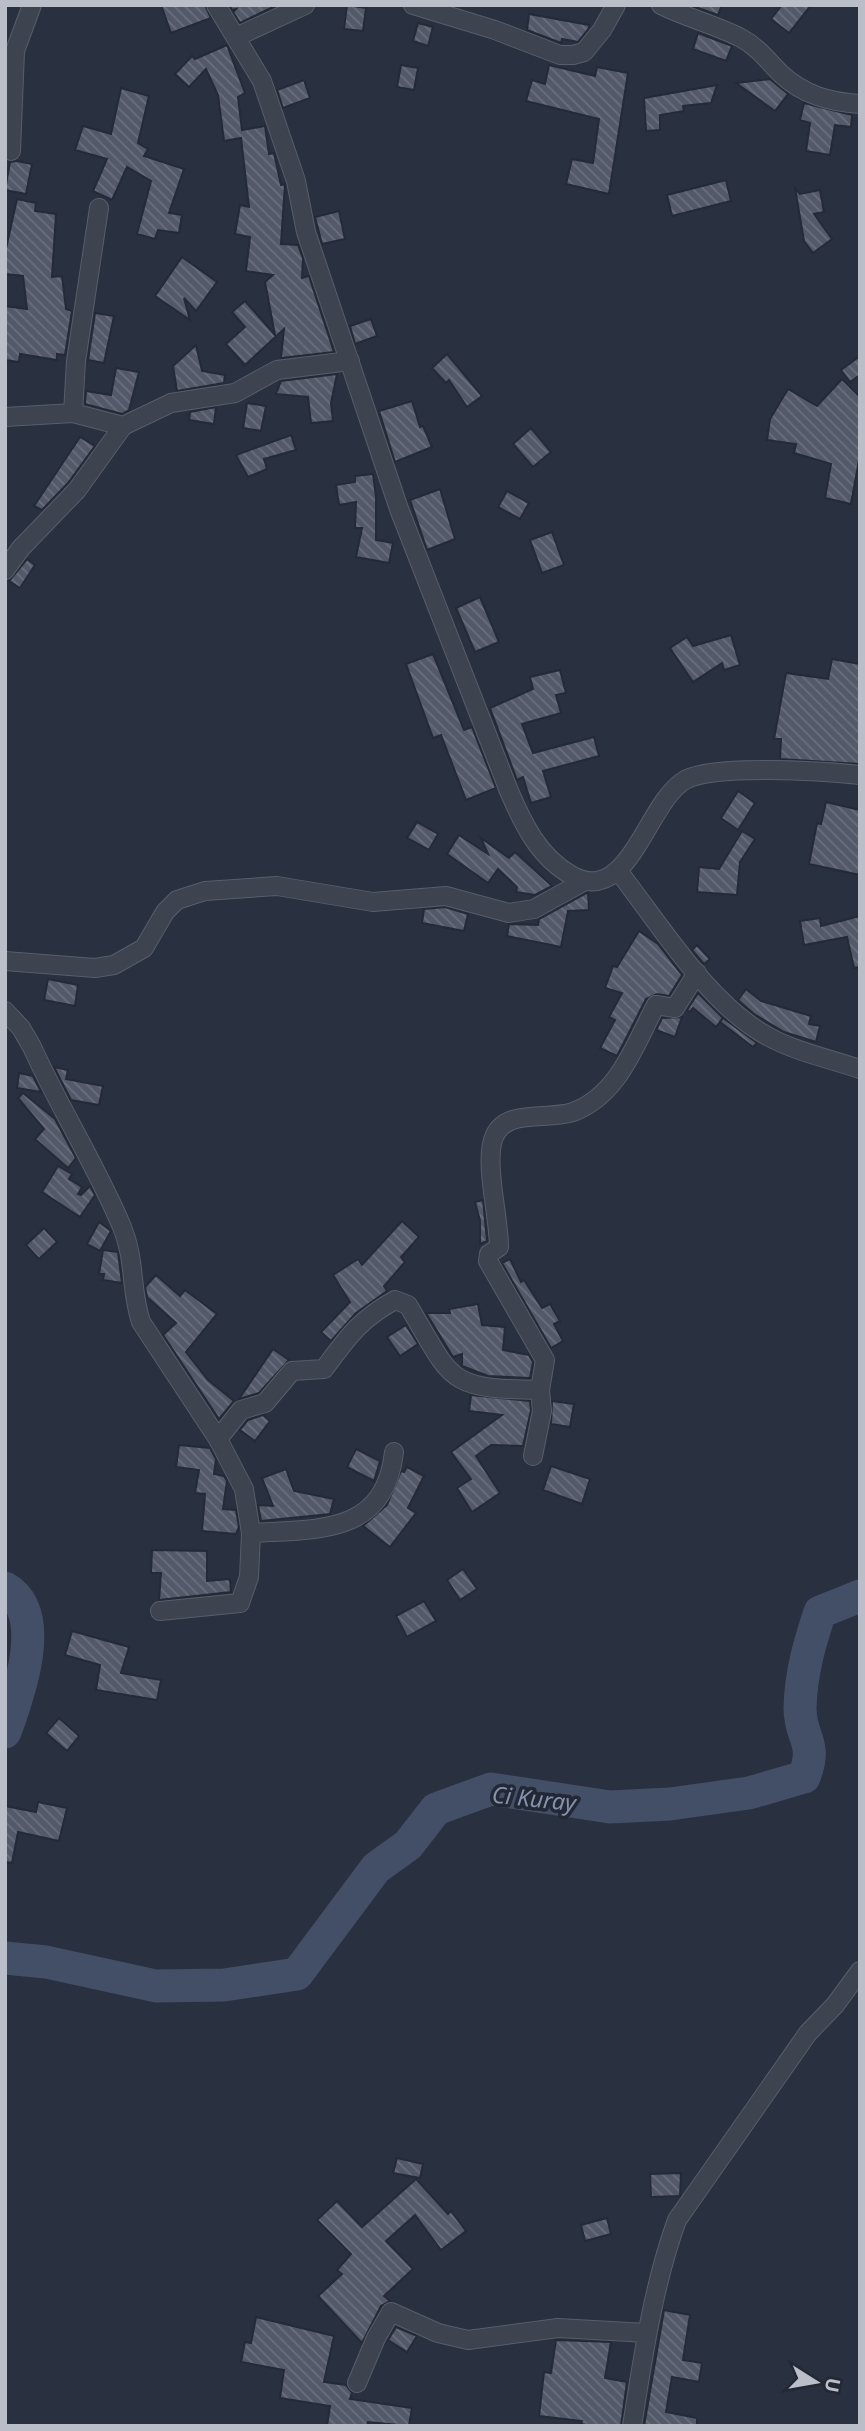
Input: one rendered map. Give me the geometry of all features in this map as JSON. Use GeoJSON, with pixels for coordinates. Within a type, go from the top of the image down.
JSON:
{"type":"FeatureCollection","features":[{"type":"Feature","properties":{"kind":"street"},"geometry":{"type":"LineString","coordinates":[[11,151],[15,51],[32,5]]}},
{"type":"Feature","properties":{"kind":"street"},"geometry":{"type":"LineString","coordinates":[[216,5],[262,81],[296,181],[306,232],[400,509],[521,818],[542,852],[561,870],[583,882]]}},
{"type":"Feature","properties":{"kind":"street"},"geometry":{"type":"LineString","coordinates":[[236,37],[305,5]]}},
{"type":"Feature","properties":{"kind":"street"},"geometry":{"type":"LineString","coordinates":[[413,5],[495,30],[560,55],[584,52],[602,30],[615,5]]}},
{"type":"Feature","properties":{"kind":"street"},"geometry":{"type":"LineString","coordinates":[[661,5],[742,38],[760,51],[782,75],[810,94],[830,102],[860,104]]}},
{"type":"Feature","properties":{"kind":"street"},"geometry":{"type":"LineString","coordinates":[[73,413],[76,361],[99,208]]}},
{"type":"Feature","properties":{"kind":"street"},"geometry":{"type":"LineString","coordinates":[[5,570],[21,548],[77,490],[123,426],[171,403],[200,401],[234,394],[277,370],[350,361]]}},
{"type":"Feature","properties":{"kind":"street"},"geometry":{"type":"LineString","coordinates":[[5,417],[73,413],[123,426]]}},
{"type":"Feature","properties":{"kind":"street"},"geometry":{"type":"LineString","coordinates":[[5,961],[95,968],[114,965],[144,948],[165,912],[177,900],[205,891],[277,886],[373,902],[446,896],[509,913],[542,905],[583,882],[603,880],[619,872],[664,802],[676,787],[694,776],[729,771],[860,775]]}},
{"type":"Feature","properties":{"kind":"street"},"geometry":{"type":"LineString","coordinates":[[619,872],[697,972],[735,1014],[769,1037],[860,1069]]}},
{"type":"Feature","properties":{"kind":"street"},"geometry":{"type":"LineString","coordinates":[[533,1456],[542,1404],[540,1390],[545,1360],[488,1261],[489,1254],[499,1247],[491,1158],[493,1140],[498,1129],[508,1120],[571,1112],[594,1101],[624,1069],[656,1005],[672,1008],[677,1006],[697,972]]}},
{"type":"Feature","properties":{"kind":"street"},"geometry":{"type":"LineString","coordinates":[[5,1011],[21,1028],[32,1047],[122,1228],[134,1266],[136,1306],[141,1322],[218,1439],[244,1489],[251,1533],[249,1577],[240,1602],[160,1611]]}},
{"type":"Feature","properties":{"kind":"street"},"geometry":{"type":"LineString","coordinates":[[218,1439],[241,1410],[265,1403],[292,1371],[324,1369],[353,1329],[368,1316],[395,1300],[408,1305],[423,1334],[456,1378],[489,1388],[540,1390]]}},
{"type":"Feature","properties":{"kind":"street"},"geometry":{"type":"LineString","coordinates":[[251,1533],[334,1527],[355,1519],[385,1487],[392,1469],[394,1451]]}},
{"type":"Feature","properties":{"kind":"street"},"geometry":{"type":"LineString","coordinates":[[632,2426],[647,2333],[668,2244],[677,2220],[808,2033],[835,2005],[860,1970]]}},
{"type":"Feature","properties":{"kind":"street"},"geometry":{"type":"LineString","coordinates":[[357,2383],[376,2338],[391,2312],[438,2333],[468,2340],[555,2328],[647,2333]]}},
{"type":"Feature","properties":{"kind":"building"},"geometry":{"type":"Polygon","coordinates":[[[161,5],[205,5],[211,18],[171,33],[161,5]]]}},
{"type":"Feature","properties":{"kind":"building"},"geometry":{"type":"Polygon","coordinates":[[[229,5],[277,5],[240,23],[233,12],[236,9],[232,10],[229,5]]]}},
{"type":"Feature","properties":{"kind":"building"},"geometry":{"type":"Polygon","coordinates":[[[347,5],[366,8],[363,31],[344,29],[347,5]]]}},
{"type":"Feature","properties":{"kind":"building"},"geometry":{"type":"Polygon","coordinates":[[[690,5],[722,5],[718,15],[690,5]]]}},
{"type":"Feature","properties":{"kind":"building"},"geometry":{"type":"Polygon","coordinates":[[[782,5],[811,5],[789,33],[771,19],[782,5]]]}},
{"type":"Feature","properties":{"kind":"building"},"geometry":{"type":"Polygon","coordinates":[[[529,14],[589,25],[589,28],[578,42],[562,39],[561,43],[527,30],[529,14]]]}},
{"type":"Feature","properties":{"kind":"building"},"geometry":{"type":"Polygon","coordinates":[[[418,23],[433,27],[428,46],[413,41],[418,23]]]}},
{"type":"Feature","properties":{"kind":"building"},"geometry":{"type":"Polygon","coordinates":[[[698,33],[732,46],[726,61],[693,49],[698,33]]]}},
{"type":"Feature","properties":{"kind":"building"},"geometry":{"type":"Polygon","coordinates":[[[227,45],[245,93],[238,97],[242,130],[265,126],[269,154],[274,153],[281,185],[285,184],[281,244],[298,245],[303,258],[302,278],[309,276],[334,352],[281,358],[284,329],[245,365],[226,344],[245,327],[232,312],[245,301],[275,335],[265,282],[273,275],[246,271],[250,237],[235,234],[240,205],[249,207],[241,138],[224,141],[218,95],[206,69],[189,87],[175,74],[192,56],[195,59],[227,45]]]}},
{"type":"Feature","properties":{"kind":"building"},"geometry":{"type":"Polygon","coordinates":[[[401,65],[418,68],[414,90],[397,87],[401,65]]]}},
{"type":"Feature","properties":{"kind":"building"},"geometry":{"type":"Polygon","coordinates":[[[549,65],[595,76],[597,67],[628,73],[609,194],[566,184],[572,159],[593,163],[599,119],[526,101],[532,80],[545,84],[549,65]]]}},
{"type":"Feature","properties":{"kind":"building"},"geometry":{"type":"Polygon","coordinates":[[[770,79],[788,94],[775,111],[736,83],[770,79]]]}},
{"type":"Feature","properties":{"kind":"building"},"geometry":{"type":"Polygon","coordinates":[[[304,80],[310,98],[283,108],[277,90],[304,80]]]}},
{"type":"Feature","properties":{"kind":"building"},"geometry":{"type":"Polygon","coordinates":[[[717,85],[711,103],[683,106],[684,111],[660,115],[660,130],[646,131],[644,98],[717,85]]]}},
{"type":"Feature","properties":{"kind":"building"},"geometry":{"type":"Polygon","coordinates":[[[121,88],[149,96],[138,143],[148,149],[144,156],[184,169],[169,213],[182,215],[179,233],[158,230],[155,239],[137,234],[151,181],[127,167],[112,200],[93,191],[107,159],[75,150],[83,126],[111,134],[121,88]]]}},
{"type":"Feature","properties":{"kind":"building"},"geometry":{"type":"Polygon","coordinates":[[[804,103],[852,115],[851,127],[835,125],[830,155],[806,151],[810,123],[800,120],[804,103]]]}},
{"type":"Feature","properties":{"kind":"building"},"geometry":{"type":"Polygon","coordinates":[[[10,162],[32,164],[26,194],[5,190],[10,162]]]}},
{"type":"Feature","properties":{"kind":"building"},"geometry":{"type":"Polygon","coordinates":[[[726,180],[731,201],[672,216],[667,195],[726,180]]]}},
{"type":"Feature","properties":{"kind":"building"},"geometry":{"type":"Polygon","coordinates":[[[795,188],[800,194],[820,190],[824,212],[814,214],[832,239],[813,253],[804,241],[795,188]]]}},
{"type":"Feature","properties":{"kind":"building"},"geometry":{"type":"Polygon","coordinates":[[[17,199],[36,203],[35,211],[56,214],[52,277],[62,276],[66,309],[72,311],[65,355],[57,354],[57,360],[20,354],[19,362],[5,360],[5,306],[27,309],[23,276],[5,274],[5,253],[17,199]]]}},
{"type":"Feature","properties":{"kind":"building"},"geometry":{"type":"Polygon","coordinates":[[[339,211],[345,239],[322,244],[315,217],[339,211]]]}},
{"type":"Feature","properties":{"kind":"building"},"geometry":{"type":"Polygon","coordinates":[[[182,257],[217,282],[196,311],[184,298],[190,320],[155,296],[182,257]]]}},
{"type":"Feature","properties":{"kind":"building"},"geometry":{"type":"Polygon","coordinates":[[[95,313],[114,316],[104,363],[88,360],[95,313]]]}},
{"type":"Feature","properties":{"kind":"building"},"geometry":{"type":"Polygon","coordinates":[[[371,319],[377,336],[355,344],[350,326],[371,319]]]}},
{"type":"Feature","properties":{"kind":"building"},"geometry":{"type":"Polygon","coordinates":[[[196,345],[202,371],[225,375],[224,383],[177,391],[173,366],[196,345]]]}},
{"type":"Feature","properties":{"kind":"building"},"geometry":{"type":"Polygon","coordinates":[[[447,354],[482,396],[467,407],[449,380],[446,383],[432,368],[447,354]]]}},
{"type":"Feature","properties":{"kind":"building"},"geometry":{"type":"Polygon","coordinates":[[[860,356],[860,375],[850,382],[841,370],[860,356]]]}},
{"type":"Feature","properties":{"kind":"building"},"geometry":{"type":"Polygon","coordinates":[[[116,368],[139,372],[129,410],[122,414],[85,404],[86,391],[111,395],[116,368]]]}},
{"type":"Feature","properties":{"kind":"building"},"geometry":{"type":"Polygon","coordinates":[[[337,374],[331,403],[333,421],[311,423],[308,397],[276,394],[281,381],[337,374]]]}},
{"type":"Feature","properties":{"kind":"building"},"geometry":{"type":"Polygon","coordinates":[[[842,379],[860,397],[860,455],[851,504],[825,498],[831,464],[794,453],[796,444],[767,440],[770,419],[788,389],[817,406],[842,379]]]}},
{"type":"Feature","properties":{"kind":"building"},"geometry":{"type":"Polygon","coordinates":[[[412,401],[420,427],[423,426],[432,447],[395,462],[379,411],[412,401]]]}},
{"type":"Feature","properties":{"kind":"building"},"geometry":{"type":"Polygon","coordinates":[[[247,403],[266,406],[261,431],[243,428],[247,403]]]}},
{"type":"Feature","properties":{"kind":"building"},"geometry":{"type":"Polygon","coordinates":[[[216,407],[214,424],[189,420],[190,412],[216,407]]]}},
{"type":"Feature","properties":{"kind":"building"},"geometry":{"type":"Polygon","coordinates":[[[531,428],[551,452],[533,467],[513,444],[531,428]]]}},
{"type":"Feature","properties":{"kind":"building"},"geometry":{"type":"Polygon","coordinates":[[[291,435],[296,450],[264,459],[267,469],[248,477],[236,455],[291,435]]]}},
{"type":"Feature","properties":{"kind":"building"},"geometry":{"type":"Polygon","coordinates":[[[80,437],[95,446],[68,483],[42,510],[34,506],[80,437]]]}},
{"type":"Feature","properties":{"kind":"building"},"geometry":{"type":"Polygon","coordinates":[[[373,474],[376,540],[393,543],[389,563],[356,557],[362,528],[355,528],[356,502],[339,505],[336,485],[355,482],[355,476],[373,474]]]}},
{"type":"Feature","properties":{"kind":"building"},"geometry":{"type":"Polygon","coordinates":[[[440,489],[455,539],[427,550],[410,500],[440,489]]]}},
{"type":"Feature","properties":{"kind":"building"},"geometry":{"type":"Polygon","coordinates":[[[507,491],[529,503],[520,519],[498,507],[507,491]]]}},
{"type":"Feature","properties":{"kind":"building"},"geometry":{"type":"Polygon","coordinates":[[[552,532],[564,565],[542,573],[530,540],[552,532]]]}},
{"type":"Feature","properties":{"kind":"building"},"geometry":{"type":"Polygon","coordinates":[[[27,559],[35,565],[20,588],[9,581],[27,559]]]}},
{"type":"Feature","properties":{"kind":"building"},"geometry":{"type":"Polygon","coordinates":[[[480,597],[499,642],[475,652],[456,608],[480,597]]]}},
{"type":"Feature","properties":{"kind":"building"},"geometry":{"type":"Polygon","coordinates":[[[731,635],[740,665],[724,670],[722,663],[693,682],[670,648],[687,637],[693,646],[731,635]]]}},
{"type":"Feature","properties":{"kind":"building"},"geometry":{"type":"Polygon","coordinates":[[[433,654],[464,730],[472,727],[496,788],[466,800],[441,735],[433,738],[406,664],[433,654]]]}},
{"type":"Feature","properties":{"kind":"building"},"geometry":{"type":"Polygon","coordinates":[[[832,659],[860,664],[860,764],[780,759],[781,739],[774,739],[786,673],[828,679],[832,659]]]}},
{"type":"Feature","properties":{"kind":"building"},"geometry":{"type":"Polygon","coordinates":[[[560,670],[566,693],[556,695],[561,713],[522,724],[533,753],[594,737],[599,756],[543,771],[551,797],[531,803],[523,777],[517,780],[490,708],[533,689],[530,677],[560,670]]]}},
{"type":"Feature","properties":{"kind":"building"},"geometry":{"type":"Polygon","coordinates":[[[738,791],[755,803],[738,830],[721,818],[738,791]]]}},
{"type":"Feature","properties":{"kind":"building"},"geometry":{"type":"Polygon","coordinates":[[[826,802],[860,810],[860,875],[809,864],[817,823],[821,824],[826,802]]]}},
{"type":"Feature","properties":{"kind":"building"},"geometry":{"type":"Polygon","coordinates":[[[417,822],[438,834],[429,850],[407,838],[417,822]]]}},
{"type":"Feature","properties":{"kind":"building"},"geometry":{"type":"Polygon","coordinates":[[[742,831],[755,839],[740,862],[737,895],[697,892],[699,867],[719,869],[742,831]]]}},
{"type":"Feature","properties":{"kind":"building"},"geometry":{"type":"Polygon","coordinates":[[[459,835],[488,854],[481,838],[509,858],[515,852],[552,886],[535,895],[516,892],[517,887],[498,869],[488,883],[447,854],[459,835]]]}},
{"type":"Feature","properties":{"kind":"building"},"geometry":{"type":"Polygon","coordinates":[[[588,892],[589,910],[568,911],[561,947],[507,936],[509,924],[538,925],[539,919],[588,892]]]}},
{"type":"Feature","properties":{"kind":"building"},"geometry":{"type":"Polygon","coordinates":[[[445,907],[468,914],[464,931],[422,923],[424,909],[445,907]]]}},
{"type":"Feature","properties":{"kind":"building"},"geometry":{"type":"Polygon","coordinates":[[[860,916],[860,967],[854,968],[847,937],[804,945],[800,921],[820,918],[821,926],[860,916]]]}},
{"type":"Feature","properties":{"kind":"building"},"geometry":{"type":"Polygon","coordinates":[[[639,931],[658,944],[682,975],[669,996],[657,994],[646,999],[617,1056],[600,1048],[615,1020],[609,1017],[622,993],[605,988],[613,966],[617,967],[639,931]]]}},
{"type":"Feature","properties":{"kind":"building"},"geometry":{"type":"Polygon","coordinates":[[[697,945],[710,959],[704,964],[692,950],[697,945]]]}},
{"type":"Feature","properties":{"kind":"building"},"geometry":{"type":"Polygon","coordinates":[[[48,979],[78,985],[75,1006],[44,1000],[48,979]]]}},
{"type":"Feature","properties":{"kind":"building"},"geometry":{"type":"Polygon","coordinates":[[[746,989],[761,1001],[811,1016],[809,1024],[820,1026],[816,1042],[784,1032],[754,1014],[738,1000],[746,989]]]}},
{"type":"Feature","properties":{"kind":"building"},"geometry":{"type":"Polygon","coordinates":[[[698,993],[723,1018],[716,1027],[693,1008],[690,1012],[687,1010],[698,993]]]}},
{"type":"Feature","properties":{"kind":"building"},"geometry":{"type":"Polygon","coordinates":[[[682,1017],[675,1037],[656,1030],[662,1018],[682,1017]]]}},
{"type":"Feature","properties":{"kind":"building"},"geometry":{"type":"Polygon","coordinates":[[[723,1018],[757,1043],[753,1047],[720,1022],[723,1018]]]}},
{"type":"Feature","properties":{"kind":"building"},"geometry":{"type":"Polygon","coordinates":[[[54,1067],[68,1070],[66,1079],[103,1086],[99,1105],[71,1100],[54,1067]]]}},
{"type":"Feature","properties":{"kind":"building"},"geometry":{"type":"Polygon","coordinates":[[[19,1073],[33,1076],[41,1092],[17,1088],[19,1073]]]}},
{"type":"Feature","properties":{"kind":"building"},"geometry":{"type":"Polygon","coordinates":[[[23,1093],[55,1119],[76,1158],[68,1168],[35,1139],[44,1129],[18,1098],[23,1093]]]}},
{"type":"Feature","properties":{"kind":"building"},"geometry":{"type":"Polygon","coordinates":[[[58,1166],[72,1174],[69,1179],[82,1187],[78,1194],[81,1195],[90,1186],[95,1195],[80,1217],[42,1192],[58,1166]]]}},
{"type":"Feature","properties":{"kind":"building"},"geometry":{"type":"Polygon","coordinates":[[[483,1200],[487,1241],[480,1244],[480,1221],[475,1202],[483,1200]]]}},
{"type":"Feature","properties":{"kind":"building"},"geometry":{"type":"Polygon","coordinates":[[[402,1221],[419,1237],[401,1257],[405,1262],[384,1286],[387,1291],[356,1313],[331,1341],[321,1332],[350,1302],[333,1275],[358,1259],[362,1265],[402,1221]]]}},
{"type":"Feature","properties":{"kind":"building"},"geometry":{"type":"Polygon","coordinates":[[[99,1222],[111,1231],[100,1251],[87,1244],[99,1222]]]}},
{"type":"Feature","properties":{"kind":"building"},"geometry":{"type":"Polygon","coordinates":[[[44,1228],[57,1242],[39,1259],[26,1245],[44,1228]]]}},
{"type":"Feature","properties":{"kind":"building"},"geometry":{"type":"Polygon","coordinates":[[[103,1250],[118,1252],[122,1283],[103,1280],[104,1274],[99,1274],[103,1250]]]}},
{"type":"Feature","properties":{"kind":"building"},"geometry":{"type":"Polygon","coordinates":[[[510,1259],[521,1282],[524,1280],[542,1308],[550,1304],[560,1321],[554,1324],[563,1341],[551,1348],[502,1263],[510,1259]]]}},
{"type":"Feature","properties":{"kind":"building"},"geometry":{"type":"Polygon","coordinates":[[[156,1275],[180,1296],[185,1290],[217,1314],[186,1352],[208,1380],[234,1401],[219,1419],[163,1335],[176,1323],[147,1297],[145,1287],[156,1275]]]}},
{"type":"Feature","properties":{"kind":"building"},"geometry":{"type":"Polygon","coordinates":[[[478,1304],[482,1325],[505,1327],[503,1350],[529,1355],[533,1362],[530,1378],[488,1376],[462,1366],[462,1354],[453,1357],[426,1313],[450,1313],[449,1309],[478,1304]]]}},
{"type":"Feature","properties":{"kind":"building"},"geometry":{"type":"Polygon","coordinates":[[[406,1325],[418,1344],[400,1356],[387,1337],[406,1325]]]}},
{"type":"Feature","properties":{"kind":"building"},"geometry":{"type":"Polygon","coordinates":[[[273,1349],[289,1360],[259,1393],[239,1399],[273,1349]]]}},
{"type":"Feature","properties":{"kind":"building"},"geometry":{"type":"Polygon","coordinates":[[[471,1395],[530,1401],[531,1410],[523,1446],[491,1445],[476,1456],[500,1493],[472,1512],[457,1488],[471,1479],[451,1452],[502,1415],[469,1411],[471,1395]]]}},
{"type":"Feature","properties":{"kind":"building"},"geometry":{"type":"Polygon","coordinates":[[[552,1401],[574,1404],[570,1427],[551,1424],[552,1401]]]}},
{"type":"Feature","properties":{"kind":"building"},"geometry":{"type":"Polygon","coordinates":[[[263,1415],[270,1421],[255,1441],[240,1430],[248,1420],[263,1415]]]}},
{"type":"Feature","properties":{"kind":"building"},"geometry":{"type":"Polygon","coordinates":[[[179,1445],[210,1448],[216,1459],[214,1474],[224,1476],[227,1481],[223,1509],[236,1510],[239,1527],[236,1534],[202,1531],[205,1494],[195,1493],[199,1470],[176,1467],[179,1445]]]}},
{"type":"Feature","properties":{"kind":"building"},"geometry":{"type":"Polygon","coordinates":[[[356,1449],[380,1461],[374,1481],[347,1467],[356,1449]]]}},
{"type":"Feature","properties":{"kind":"building"},"geometry":{"type":"Polygon","coordinates":[[[551,1466],[590,1479],[582,1504],[543,1490],[551,1466]]]}},
{"type":"Feature","properties":{"kind":"building"},"geometry":{"type":"Polygon","coordinates":[[[407,1467],[424,1476],[408,1508],[416,1513],[390,1547],[363,1526],[387,1505],[401,1471],[404,1472],[407,1467]]]}},
{"type":"Feature","properties":{"kind":"building"},"geometry":{"type":"Polygon","coordinates":[[[286,1469],[294,1491],[334,1499],[330,1514],[261,1521],[258,1505],[273,1506],[262,1478],[286,1469]]]}},
{"type":"Feature","properties":{"kind":"building"},"geometry":{"type":"Polygon","coordinates":[[[152,1550],[207,1551],[207,1581],[230,1579],[231,1592],[159,1600],[161,1573],[151,1573],[152,1550]]]}},
{"type":"Feature","properties":{"kind":"building"},"geometry":{"type":"Polygon","coordinates":[[[463,1569],[477,1589],[460,1600],[447,1580],[463,1569]]]}},
{"type":"Feature","properties":{"kind":"building"},"geometry":{"type":"Polygon","coordinates":[[[424,1601],[436,1621],[407,1637],[396,1616],[424,1601]]]}},
{"type":"Feature","properties":{"kind":"building"},"geometry":{"type":"Polygon","coordinates":[[[72,1631],[129,1647],[121,1673],[161,1680],[157,1700],[96,1690],[100,1665],[65,1655],[72,1631]]]}},
{"type":"Feature","properties":{"kind":"building"},"geometry":{"type":"Polygon","coordinates":[[[59,1718],[79,1736],[67,1751],[46,1733],[59,1718]]]}},
{"type":"Feature","properties":{"kind":"building"},"geometry":{"type":"Polygon","coordinates":[[[38,1802],[67,1808],[59,1841],[18,1832],[12,1863],[5,1862],[5,1806],[36,1812],[38,1802]]]}},
{"type":"Feature","properties":{"kind":"building"},"geometry":{"type":"Polygon","coordinates":[[[397,2158],[423,2164],[420,2178],[393,2173],[397,2158]]]}},
{"type":"Feature","properties":{"kind":"building"},"geometry":{"type":"Polygon","coordinates":[[[681,2173],[680,2196],[651,2197],[650,2174],[681,2173]]]}},
{"type":"Feature","properties":{"kind":"building"},"geometry":{"type":"Polygon","coordinates":[[[416,2179],[448,2214],[451,2211],[466,2231],[441,2250],[415,2215],[386,2241],[413,2269],[384,2296],[390,2301],[381,2306],[362,2343],[318,2296],[342,2274],[337,2270],[351,2254],[317,2220],[337,2201],[362,2227],[416,2179]]]}},
{"type":"Feature","properties":{"kind":"building"},"geometry":{"type":"Polygon","coordinates":[[[607,2218],[611,2234],[585,2241],[581,2225],[607,2218]]]}},
{"type":"Feature","properties":{"kind":"building"},"geometry":{"type":"Polygon","coordinates":[[[664,2310],[690,2315],[683,2360],[702,2363],[699,2382],[672,2377],[666,2412],[697,2418],[697,2426],[644,2426],[664,2310]]]}},
{"type":"Feature","properties":{"kind":"building"},"geometry":{"type":"Polygon","coordinates":[[[256,2317],[334,2336],[324,2382],[346,2385],[352,2393],[350,2399],[412,2408],[409,2426],[368,2422],[367,2426],[327,2426],[330,2406],[280,2398],[284,2370],[241,2362],[245,2342],[251,2343],[256,2317]]]}},
{"type":"Feature","properties":{"kind":"building"},"geometry":{"type":"Polygon","coordinates":[[[396,2327],[417,2336],[407,2352],[388,2340],[396,2327]]]}},
{"type":"Feature","properties":{"kind":"building"},"geometry":{"type":"Polygon","coordinates":[[[556,2340],[611,2342],[605,2378],[627,2382],[621,2426],[593,2426],[581,2424],[582,2421],[539,2416],[544,2372],[551,2373],[556,2340]]]}},
{"type":"Feature","properties":{"kind":"waterway","name":"Ci Kuray"},"geometry":{"type":"LineString","coordinates":[[5,1588],[18,1600],[25,1616],[28,1635],[22,1677],[5,1732]]}},
{"type":"Feature","properties":{"kind":"waterway","name":"Ci Kuray"},"geometry":{"type":"LineString","coordinates":[[5,1958],[46,1962],[156,1986],[224,1985],[297,1974],[376,1868],[408,1845],[436,1809],[491,1789],[610,1807],[670,1804],[749,1793],[804,1777],[809,1748],[801,1718],[801,1695],[806,1659],[816,1624],[820,1612],[860,1596]]}}]}
